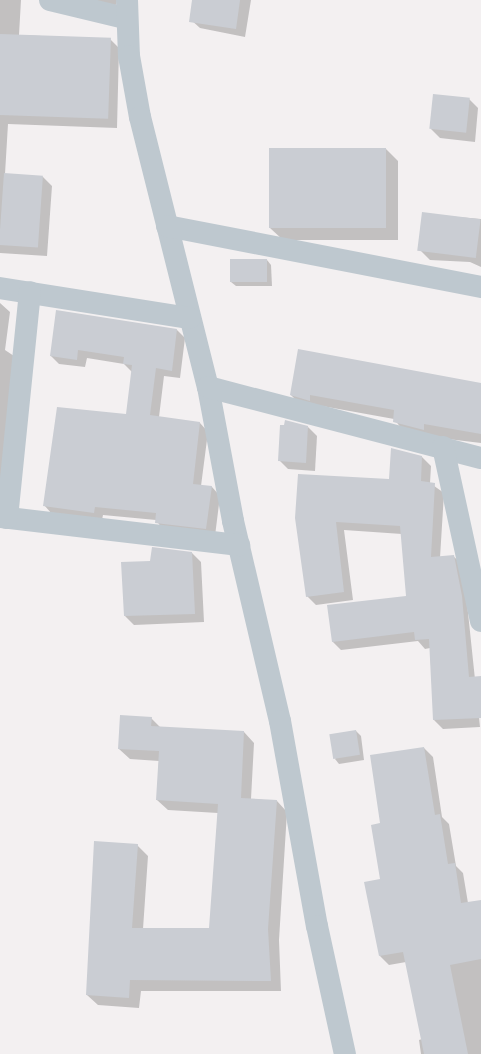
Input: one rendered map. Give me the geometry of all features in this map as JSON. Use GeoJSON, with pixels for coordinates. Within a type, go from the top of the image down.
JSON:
{"type":"FeatureCollection","features":[{"type":"Feature","properties":{"kind":"street"},"geometry":{"type":"LineString","coordinates":[[50,0],[126,9],[140,117],[208,387],[239,545],[280,721],[317,926],[345,1054]]}},
{"type":"Feature","properties":{"kind":"street"},"geometry":{"type":"LineString","coordinates":[[167,226],[481,287]]}},
{"type":"Feature","properties":{"kind":"street"},"geometry":{"type":"LineString","coordinates":[[0,288],[190,318]]}},
{"type":"Feature","properties":{"kind":"street"},"geometry":{"type":"LineString","coordinates":[[30,292],[4,517],[239,545]]}},
{"type":"Feature","properties":{"kind":"street"},"geometry":{"type":"LineString","coordinates":[[208,387],[481,458]]}},
{"type":"Feature","properties":{"kind":"street"},"geometry":{"type":"LineString","coordinates":[[443,447],[481,621]]}},
{"type":"Feature","properties":{"kind":"building"},"geometry":{"type":"Polygon","coordinates":[[[192,0],[240,0],[236,29],[189,22],[192,0]]]}},
{"type":"Feature","properties":{"kind":"building"},"geometry":{"type":"Polygon","coordinates":[[[0,34],[111,38],[108,119],[0,115],[0,34]]]}},
{"type":"Feature","properties":{"kind":"building"},"geometry":{"type":"Polygon","coordinates":[[[433,94],[470,98],[466,133],[429,129],[433,94]]]}},
{"type":"Feature","properties":{"kind":"building"},"geometry":{"type":"Polygon","coordinates":[[[269,148],[386,148],[386,228],[269,228],[269,148]]]}},
{"type":"Feature","properties":{"kind":"building"},"geometry":{"type":"Polygon","coordinates":[[[4,173],[43,176],[38,248],[0,245],[4,173]]]}},
{"type":"Feature","properties":{"kind":"building"},"geometry":{"type":"Polygon","coordinates":[[[422,212],[481,219],[476,258],[417,251],[422,212]]]}},
{"type":"Feature","properties":{"kind":"building"},"geometry":{"type":"Polygon","coordinates":[[[230,259],[267,259],[267,282],[230,282],[230,259]]]}},
{"type":"Feature","properties":{"kind":"building"},"geometry":{"type":"Polygon","coordinates":[[[56,310],[177,329],[172,371],[156,368],[150,415],[200,422],[193,484],[212,486],[206,529],[155,523],[156,513],[95,507],[94,513],[43,506],[57,407],[126,414],[132,365],[123,364],[124,357],[78,350],[77,360],[50,356],[56,310]]]}},
{"type":"Feature","properties":{"kind":"building"},"geometry":{"type":"Polygon","coordinates":[[[298,349],[481,383],[481,434],[424,424],[424,430],[393,422],[394,410],[310,395],[310,401],[290,395],[298,349]]]}},
{"type":"Feature","properties":{"kind":"building"},"geometry":{"type":"Polygon","coordinates":[[[285,420],[308,426],[306,463],[278,461],[280,425],[284,425],[285,420]]]}},
{"type":"Feature","properties":{"kind":"building"},"geometry":{"type":"Polygon","coordinates":[[[391,448],[422,456],[421,481],[435,483],[431,557],[454,555],[462,596],[469,677],[481,676],[481,718],[433,720],[429,639],[415,640],[414,632],[332,642],[327,605],[406,596],[400,526],[336,522],[344,592],[306,597],[295,518],[298,474],[389,479],[391,448]]]}},
{"type":"Feature","properties":{"kind":"building"},"geometry":{"type":"Polygon","coordinates":[[[152,547],[192,552],[195,614],[124,616],[121,562],[150,561],[152,547]]]}},
{"type":"Feature","properties":{"kind":"building"},"geometry":{"type":"Polygon","coordinates":[[[120,715],[152,717],[151,726],[244,731],[241,798],[277,800],[268,929],[271,981],[130,980],[129,998],[86,995],[94,841],[138,844],[132,928],[209,928],[218,804],[156,800],[159,751],[118,749],[120,715]]]}},
{"type":"Feature","properties":{"kind":"building"},"geometry":{"type":"Polygon","coordinates":[[[356,730],[360,755],[333,759],[329,734],[356,730]]]}},
{"type":"Feature","properties":{"kind":"building"},"geometry":{"type":"Polygon","coordinates":[[[424,747],[435,815],[440,814],[448,864],[455,863],[461,903],[481,900],[481,959],[450,965],[468,1054],[424,1054],[403,952],[379,956],[364,882],[380,879],[371,825],[380,823],[370,755],[424,747]]]}}]}
